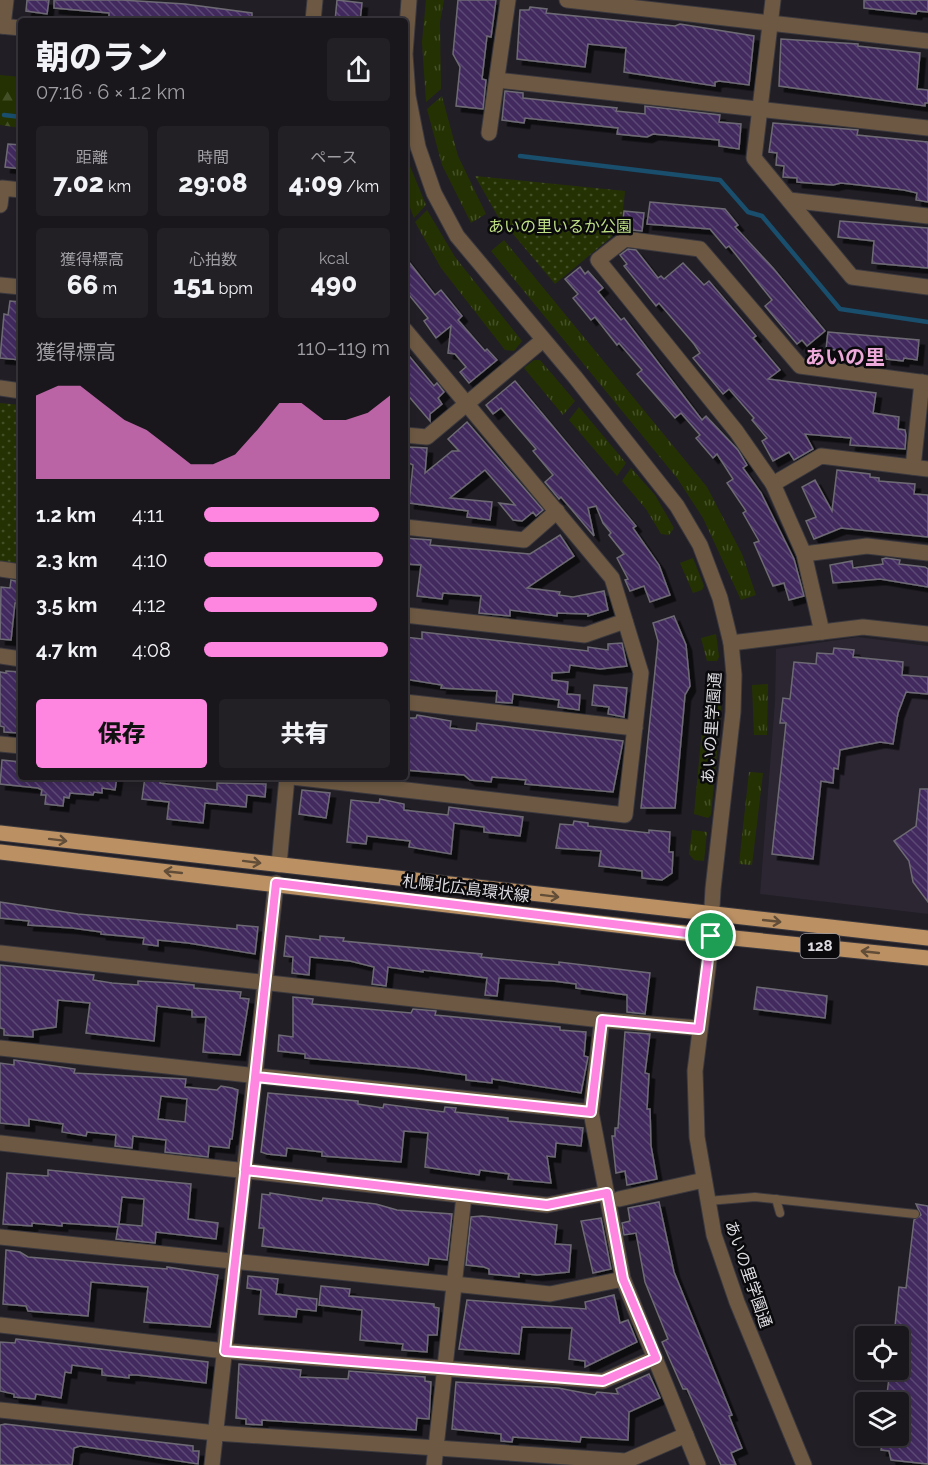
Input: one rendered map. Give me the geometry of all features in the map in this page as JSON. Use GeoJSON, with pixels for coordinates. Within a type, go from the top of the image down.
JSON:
{"type":"FeatureCollection","features":[{"type":"Feature","properties":{"kind":"main road","name":"札幌北広島環状線"},"geometry":{"type":"LineString","coordinates":[[0,833],[928,938]]}},
{"type":"Feature","properties":{"kind":"main road","name":"札幌北広島環状線"},"geometry":{"type":"LineString","coordinates":[[0,852],[711,936],[928,958]]}},
{"type":"Feature","properties":{"kind":"street"},"geometry":{"type":"LineString","coordinates":[[6,0],[2,26],[18,28]]}},
{"type":"Feature","properties":{"kind":"street"},"geometry":{"type":"LineString","coordinates":[[313,18],[315,0]]}},
{"type":"Feature","properties":{"kind":"street","name":"あいの里学園通"},"geometry":{"type":"LineString","coordinates":[[408,18],[409,0]]}},
{"type":"Feature","properties":{"kind":"street"},"geometry":{"type":"LineString","coordinates":[[489,133],[508,0]]}},
{"type":"Feature","properties":{"kind":"street"},"geometry":{"type":"LineString","coordinates":[[567,0],[928,41]]}},
{"type":"Feature","properties":{"kind":"street"},"geometry":{"type":"LineString","coordinates":[[773,0],[754,158],[852,277],[928,287]]}},
{"type":"Feature","properties":{"kind":"street"},"geometry":{"type":"LineString","coordinates":[[497,80],[928,128]]}},
{"type":"Feature","properties":{"kind":"street","name":"あいの里学園通"},"geometry":{"type":"LineString","coordinates":[[408,96],[418,147],[434,193],[457,237],[677,506],[700,545],[720,598],[731,643],[734,675],[733,712],[713,889],[714,914],[695,1071],[697,1137],[714,1235],[737,1302],[804,1465]]}},
{"type":"Feature","properties":{"kind":"street"},"geometry":{"type":"LineString","coordinates":[[0,205],[2,188],[18,190]]}},
{"type":"Feature","properties":{"kind":"street"},"geometry":{"type":"LineString","coordinates":[[789,200],[928,216]]}},
{"type":"Feature","properties":{"kind":"street"},"geometry":{"type":"LineString","coordinates":[[773,484],[822,456],[920,468],[925,383],[800,366],[700,249],[625,239],[598,261],[736,431],[773,484],[804,554],[822,632]]}},
{"type":"Feature","properties":{"kind":"street"},"geometry":{"type":"LineString","coordinates":[[0,285],[18,288]]}},
{"type":"Feature","properties":{"kind":"street"},"geometry":{"type":"LineString","coordinates":[[318,780],[625,815],[641,673],[612,578],[408,334]]}},
{"type":"Feature","properties":{"kind":"street"},"geometry":{"type":"LineString","coordinates":[[408,435],[428,437],[543,340]]}},
{"type":"Feature","properties":{"kind":"street"},"geometry":{"type":"LineString","coordinates":[[0,388],[18,391]]}},
{"type":"Feature","properties":{"kind":"street"},"geometry":{"type":"LineString","coordinates":[[408,527],[524,540],[556,511]]}},
{"type":"Feature","properties":{"kind":"street"},"geometry":{"type":"LineString","coordinates":[[804,554],[867,546],[928,553]]}},
{"type":"Feature","properties":{"kind":"street"},"geometry":{"type":"LineString","coordinates":[[0,569],[18,572]]}},
{"type":"Feature","properties":{"kind":"street"},"geometry":{"type":"LineString","coordinates":[[408,615],[585,635],[625,621]]}},
{"type":"Feature","properties":{"kind":"street"},"geometry":{"type":"LineString","coordinates":[[731,643],[863,627],[928,634]]}},
{"type":"Feature","properties":{"kind":"street"},"geometry":{"type":"LineString","coordinates":[[0,656],[18,659]]}},
{"type":"Feature","properties":{"kind":"street"},"geometry":{"type":"LineString","coordinates":[[408,702],[635,728]]}},
{"type":"Feature","properties":{"kind":"street"},"geometry":{"type":"LineString","coordinates":[[0,744],[18,746]]}},
{"type":"Feature","properties":{"kind":"street"},"geometry":{"type":"LineString","coordinates":[[279,865],[287,780]]}},
{"type":"Feature","properties":{"kind":"street"},"geometry":{"type":"LineString","coordinates":[[212,1465],[276,883]]}},
{"type":"Feature","properties":{"kind":"street"},"geometry":{"type":"LineString","coordinates":[[0,953],[699,1029]]}},
{"type":"Feature","properties":{"kind":"street"},"geometry":{"type":"LineString","coordinates":[[602,1020],[591,1112],[613,1196],[623,1279],[699,1465]]}},
{"type":"Feature","properties":{"kind":"street"},"geometry":{"type":"LineString","coordinates":[[0,1048],[591,1112]]}},
{"type":"Feature","properties":{"kind":"street"},"geometry":{"type":"LineString","coordinates":[[0,1143],[547,1205],[704,1180]]}},
{"type":"Feature","properties":{"kind":"street"},"geometry":{"type":"LineString","coordinates":[[434,1465],[464,1196]]}},
{"type":"Feature","properties":{"kind":"street"},"geometry":{"type":"LineString","coordinates":[[0,1237],[550,1294],[623,1279]]}},
{"type":"Feature","properties":{"kind":"street"},"geometry":{"type":"LineString","coordinates":[[0,1325],[225,1351],[603,1381],[656,1358]]}},
{"type":"Feature","properties":{"kind":"street"},"geometry":{"type":"LineString","coordinates":[[0,1410],[216,1433],[626,1461],[686,1435]]}},
{"type":"Feature","properties":{"kind":"lane"},"geometry":{"type":"LineString","coordinates":[[708,1201],[755,1197],[915,1214]]}},
{"type":"Feature","properties":{"kind":"lane"},"geometry":{"type":"LineString","coordinates":[[776,1199],[780,1213]]}},
{"type":"Feature","properties":{"kind":"shaded area"},"geometry":{"type":"Polygon","coordinates":[[[858,637],[928,646],[928,914],[760,894],[775,701],[776,649],[858,637]]]}},
{"type":"Feature","properties":{"kind":"green space"},"geometry":{"type":"Polygon","coordinates":[[[426,0],[444,0],[440,22],[441,89],[426,102],[422,42],[426,0]]]}},
{"type":"Feature","properties":{"kind":"green space"},"geometry":{"type":"Polygon","coordinates":[[[0,75],[18,77],[18,128],[0,125],[0,75]]]}},
{"type":"Feature","properties":{"kind":"green space"},"geometry":{"type":"Polygon","coordinates":[[[442,96],[458,156],[486,214],[471,223],[442,165],[427,109],[442,96]]]}},
{"type":"Feature","properties":{"kind":"green space"},"geometry":{"type":"Polygon","coordinates":[[[408,161],[426,205],[414,218],[408,203],[408,161]]]}},
{"type":"Feature","properties":{"kind":"green space","name":"あいの里いるか公園"},"geometry":{"type":"Polygon","coordinates":[[[475,176],[625,191],[621,229],[555,284],[497,215],[475,176]]]}},
{"type":"Feature","properties":{"kind":"green space"},"geometry":{"type":"Polygon","coordinates":[[[427,210],[455,257],[522,341],[514,351],[505,350],[441,268],[415,222],[427,210]]]}},
{"type":"Feature","properties":{"kind":"green space"},"geometry":{"type":"Polygon","coordinates":[[[504,240],[707,487],[742,554],[756,595],[741,600],[703,518],[677,478],[491,251],[504,240]]]}},
{"type":"Feature","properties":{"kind":"green space"},"geometry":{"type":"Polygon","coordinates":[[[534,360],[540,360],[575,401],[563,415],[524,368],[534,360]]]}},
{"type":"Feature","properties":{"kind":"green space"},"geometry":{"type":"Polygon","coordinates":[[[0,403],[18,405],[18,563],[0,561],[0,403]]]}},
{"type":"Feature","properties":{"kind":"green space"},"geometry":{"type":"Polygon","coordinates":[[[579,407],[626,463],[617,476],[569,420],[579,407]]]}},
{"type":"Feature","properties":{"kind":"green space"},"geometry":{"type":"Polygon","coordinates":[[[631,468],[655,495],[674,528],[669,535],[661,534],[646,509],[622,481],[631,468]]]}},
{"type":"Feature","properties":{"kind":"green space"},"geometry":{"type":"Polygon","coordinates":[[[693,558],[704,586],[702,590],[693,593],[680,563],[693,558]]]}},
{"type":"Feature","properties":{"kind":"green space"},"geometry":{"type":"Polygon","coordinates":[[[716,634],[719,657],[717,661],[707,661],[701,638],[716,634]]]}},
{"type":"Feature","properties":{"kind":"green space"},"geometry":{"type":"Polygon","coordinates":[[[768,684],[767,735],[754,735],[752,685],[768,684]]]}},
{"type":"Feature","properties":{"kind":"green space"},"geometry":{"type":"Polygon","coordinates":[[[706,687],[719,688],[721,710],[711,815],[708,818],[694,814],[706,687]]]}},
{"type":"Feature","properties":{"kind":"green space"},"geometry":{"type":"Polygon","coordinates":[[[749,772],[763,773],[752,865],[739,864],[749,772]]]}},
{"type":"Feature","properties":{"kind":"green space"},"geometry":{"type":"Polygon","coordinates":[[[692,830],[707,832],[704,861],[694,860],[689,854],[692,830]]]}},
{"type":"Feature","properties":{"kind":"building"},"geometry":{"type":"Polygon","coordinates":[[[27,0],[49,0],[47,14],[26,11],[27,0]]]}},
{"type":"Feature","properties":{"kind":"building"},"geometry":{"type":"Polygon","coordinates":[[[54,0],[122,0],[185,4],[252,13],[252,18],[109,18],[109,13],[54,8],[54,0]]]}},
{"type":"Feature","properties":{"kind":"building"},"geometry":{"type":"Polygon","coordinates":[[[337,0],[362,3],[360,18],[335,18],[337,0]]]}},
{"type":"Feature","properties":{"kind":"building"},"geometry":{"type":"Polygon","coordinates":[[[458,0],[496,0],[491,37],[487,36],[482,79],[486,80],[483,109],[456,106],[460,67],[453,54],[458,0]]]}},
{"type":"Feature","properties":{"kind":"building"},"geometry":{"type":"Polygon","coordinates":[[[864,0],[928,0],[928,12],[917,11],[916,14],[864,8],[864,0]]]}},
{"type":"Feature","properties":{"kind":"building"},"geometry":{"type":"Polygon","coordinates":[[[530,7],[547,9],[546,13],[675,26],[680,24],[754,36],[749,85],[719,81],[715,82],[715,86],[624,72],[626,48],[588,44],[585,67],[517,59],[520,10],[529,10],[530,7]]]}},
{"type":"Feature","properties":{"kind":"building"},"geometry":{"type":"Polygon","coordinates":[[[781,39],[858,44],[858,46],[920,53],[917,89],[928,90],[928,103],[925,103],[925,106],[779,86],[781,39]]]}},
{"type":"Feature","properties":{"kind":"building"},"geometry":{"type":"Polygon","coordinates":[[[505,91],[523,93],[523,98],[617,108],[616,111],[645,114],[645,106],[720,115],[719,122],[741,124],[739,149],[719,146],[719,140],[653,134],[647,137],[617,134],[618,128],[525,118],[524,123],[502,120],[505,91]]]}},
{"type":"Feature","properties":{"kind":"building"},"geometry":{"type":"Polygon","coordinates":[[[773,123],[858,130],[857,135],[928,142],[928,202],[916,200],[917,193],[904,190],[841,183],[833,185],[797,182],[797,178],[783,177],[784,166],[776,165],[777,153],[769,152],[773,123]]]}},
{"type":"Feature","properties":{"kind":"building"},"geometry":{"type":"Polygon","coordinates":[[[8,144],[18,145],[18,169],[5,167],[8,144]]]}},
{"type":"Feature","properties":{"kind":"building"},"geometry":{"type":"Polygon","coordinates":[[[650,202],[725,209],[738,225],[735,227],[773,268],[825,331],[807,346],[802,340],[797,344],[765,306],[772,300],[729,246],[726,248],[710,229],[647,224],[650,202]]]}},
{"type":"Feature","properties":{"kind":"building"},"geometry":{"type":"Polygon","coordinates":[[[624,211],[644,213],[642,231],[622,229],[624,211]]]}},
{"type":"Feature","properties":{"kind":"building"},"geometry":{"type":"Polygon","coordinates":[[[840,221],[928,228],[928,268],[872,263],[874,241],[838,237],[840,221]]]}},
{"type":"Feature","properties":{"kind":"building"},"geometry":{"type":"Polygon","coordinates":[[[628,249],[636,250],[658,278],[661,276],[664,279],[683,263],[704,285],[709,281],[756,336],[753,338],[780,370],[768,379],[876,393],[873,413],[899,417],[898,429],[905,430],[906,435],[905,449],[850,445],[851,438],[805,434],[813,449],[794,460],[789,452],[773,461],[762,441],[767,438],[752,420],[754,418],[729,389],[723,394],[693,358],[700,353],[694,344],[659,303],[656,306],[624,266],[627,264],[620,255],[628,249]]]}},
{"type":"Feature","properties":{"kind":"building"},"geometry":{"type":"Polygon","coordinates":[[[408,261],[435,295],[441,290],[462,316],[458,320],[485,351],[487,349],[497,360],[469,383],[460,372],[466,367],[455,354],[448,353],[451,326],[436,338],[424,321],[428,318],[408,294],[408,261]]]}},
{"type":"Feature","properties":{"kind":"building"},"geometry":{"type":"Polygon","coordinates":[[[580,267],[585,274],[588,271],[603,288],[598,292],[621,320],[624,318],[702,420],[706,416],[738,450],[747,465],[743,468],[761,493],[794,559],[804,596],[789,600],[784,583],[773,586],[754,543],[759,541],[743,513],[746,511],[727,483],[733,479],[717,454],[713,458],[696,438],[700,435],[681,413],[675,418],[637,374],[642,370],[619,343],[617,345],[595,317],[591,320],[573,298],[578,294],[565,279],[580,267]]]}},
{"type":"Feature","properties":{"kind":"building"},"geometry":{"type":"Polygon","coordinates":[[[10,301],[18,302],[18,360],[0,358],[4,314],[8,315],[10,301]]]}},
{"type":"Feature","properties":{"kind":"building"},"geometry":{"type":"Polygon","coordinates":[[[828,332],[919,340],[917,360],[886,359],[886,355],[826,349],[828,332]]]}},
{"type":"Feature","properties":{"kind":"building"},"geometry":{"type":"Polygon","coordinates":[[[408,355],[434,386],[437,383],[444,392],[438,398],[442,404],[430,414],[430,421],[408,395],[408,355]]]}},
{"type":"Feature","properties":{"kind":"building"},"geometry":{"type":"Polygon","coordinates":[[[515,381],[636,526],[633,528],[659,565],[670,595],[650,602],[644,586],[630,591],[625,580],[628,579],[617,558],[624,554],[609,535],[611,533],[603,523],[596,506],[588,508],[594,536],[545,482],[553,475],[533,451],[536,449],[501,408],[493,414],[486,405],[515,381]]]}},
{"type":"Feature","properties":{"kind":"building"},"geometry":{"type":"Polygon","coordinates":[[[467,422],[543,510],[536,516],[533,512],[522,521],[513,520],[499,503],[515,505],[485,470],[450,498],[492,502],[490,520],[467,517],[468,511],[409,503],[413,465],[408,462],[409,447],[427,448],[425,473],[452,451],[459,451],[448,439],[467,422]]]}},
{"type":"Feature","properties":{"kind":"building"},"geometry":{"type":"Polygon","coordinates":[[[837,470],[870,474],[870,477],[879,478],[879,481],[915,484],[914,494],[928,495],[928,537],[841,528],[814,539],[806,521],[816,517],[802,487],[815,480],[832,511],[837,470]]]}},
{"type":"Feature","properties":{"kind":"building"},"geometry":{"type":"Polygon","coordinates":[[[560,535],[574,556],[527,588],[560,592],[559,595],[573,597],[604,591],[608,610],[588,616],[588,614],[557,613],[557,616],[510,610],[510,616],[479,613],[481,596],[443,593],[442,599],[417,596],[421,565],[408,564],[408,538],[431,540],[430,545],[530,554],[560,535]]]}},
{"type":"Feature","properties":{"kind":"building"},"geometry":{"type":"Polygon","coordinates":[[[882,559],[900,560],[899,564],[928,569],[928,587],[880,579],[833,583],[830,565],[852,561],[853,568],[883,564],[882,559]]]}},
{"type":"Feature","properties":{"kind":"building"},"geometry":{"type":"Polygon","coordinates":[[[11,580],[18,581],[18,603],[15,603],[11,640],[0,639],[1,587],[10,588],[11,580]]]}},
{"type":"Feature","properties":{"kind":"building"},"geometry":{"type":"Polygon","coordinates":[[[674,616],[686,645],[690,686],[685,695],[675,808],[641,808],[658,641],[653,623],[674,616]]]}},
{"type":"Feature","properties":{"kind":"building"},"geometry":{"type":"Polygon","coordinates":[[[422,632],[588,651],[588,647],[608,650],[608,644],[622,643],[627,666],[600,669],[570,665],[569,672],[552,673],[552,680],[568,682],[567,694],[580,695],[579,710],[558,707],[559,700],[513,694],[512,703],[496,702],[497,691],[441,688],[442,685],[408,679],[408,637],[422,639],[422,632]]]}},
{"type":"Feature","properties":{"kind":"building"},"geometry":{"type":"Polygon","coordinates":[[[834,648],[854,650],[853,657],[903,662],[902,675],[928,677],[928,694],[906,692],[898,713],[893,744],[880,742],[840,750],[838,769],[834,768],[833,783],[821,781],[813,859],[772,854],[786,723],[780,723],[783,698],[790,699],[794,662],[816,664],[817,653],[833,654],[834,648]]]}},
{"type":"Feature","properties":{"kind":"building"},"geometry":{"type":"Polygon","coordinates":[[[6,671],[18,672],[18,733],[4,732],[4,727],[0,726],[0,672],[6,673],[6,671]]]}},
{"type":"Feature","properties":{"kind":"building"},"geometry":{"type":"Polygon","coordinates":[[[594,685],[627,688],[624,717],[608,714],[609,707],[592,705],[594,685]]]}},
{"type":"Feature","properties":{"kind":"building"},"geometry":{"type":"Polygon","coordinates":[[[417,715],[451,721],[450,728],[476,731],[477,723],[623,741],[613,792],[525,784],[526,780],[492,777],[491,782],[470,780],[464,775],[408,770],[409,718],[416,718],[417,715]]]}},
{"type":"Feature","properties":{"kind":"building"},"geometry":{"type":"Polygon","coordinates":[[[2,760],[18,762],[18,780],[117,780],[115,790],[102,788],[102,793],[94,792],[93,795],[70,793],[69,798],[64,797],[63,806],[45,804],[46,795],[41,795],[42,790],[38,788],[0,784],[2,760]]]}},
{"type":"Feature","properties":{"kind":"building"},"geometry":{"type":"Polygon","coordinates":[[[145,780],[160,780],[160,783],[217,790],[217,783],[266,784],[265,797],[247,795],[246,807],[205,803],[203,823],[167,819],[169,802],[142,799],[145,780]]]}},
{"type":"Feature","properties":{"kind":"building"},"geometry":{"type":"Polygon","coordinates":[[[920,789],[928,789],[928,902],[913,882],[909,861],[894,841],[916,826],[920,789]]]}},
{"type":"Feature","properties":{"kind":"building"},"geometry":{"type":"Polygon","coordinates":[[[302,790],[330,793],[326,818],[299,814],[302,790]]]}},
{"type":"Feature","properties":{"kind":"building"},"geometry":{"type":"Polygon","coordinates":[[[380,799],[404,804],[404,810],[448,815],[449,807],[523,817],[520,836],[484,832],[484,827],[454,823],[451,854],[409,847],[410,841],[367,836],[366,844],[347,842],[351,800],[379,803],[380,799]]]}},
{"type":"Feature","properties":{"kind":"building"},"geometry":{"type":"Polygon","coordinates":[[[574,821],[588,823],[588,826],[649,833],[649,830],[670,832],[669,852],[673,852],[672,873],[662,880],[642,878],[642,871],[599,866],[601,851],[556,848],[560,824],[573,825],[574,821]]]}},
{"type":"Feature","properties":{"kind":"building"},"geometry":{"type":"Polygon","coordinates":[[[0,902],[78,914],[237,929],[237,925],[258,927],[255,954],[158,940],[158,946],[143,944],[144,938],[101,934],[101,932],[72,928],[28,925],[29,921],[0,918],[0,902]]]}},
{"type":"Feature","properties":{"kind":"building"},"geometry":{"type":"Polygon","coordinates":[[[286,936],[320,940],[320,936],[344,938],[343,941],[482,954],[481,957],[559,965],[559,962],[650,973],[645,1014],[627,1012],[627,995],[576,988],[576,984],[553,981],[499,978],[497,996],[485,995],[487,978],[423,970],[423,972],[388,967],[386,986],[372,984],[374,967],[350,961],[310,957],[309,975],[292,973],[293,957],[284,956],[286,936]]]}},
{"type":"Feature","properties":{"kind":"building"},"geometry":{"type":"Polygon","coordinates":[[[0,965],[94,975],[93,980],[112,983],[138,985],[138,981],[173,983],[194,985],[194,988],[241,992],[240,998],[249,999],[240,1055],[203,1052],[206,1017],[192,1017],[192,1010],[157,1006],[154,1041],[86,1033],[90,1003],[58,1000],[56,1027],[33,1030],[33,1037],[4,1035],[4,1029],[0,1028],[0,965]]]}},
{"type":"Feature","properties":{"kind":"building"},"geometry":{"type":"Polygon","coordinates":[[[757,987],[827,996],[825,1018],[754,1009],[757,987]]]}},
{"type":"Feature","properties":{"kind":"building"},"geometry":{"type":"Polygon","coordinates":[[[293,997],[313,999],[312,1004],[411,1013],[413,1009],[436,1011],[435,1015],[560,1027],[560,1030],[586,1032],[584,1056],[588,1057],[581,1093],[492,1079],[492,1083],[466,1080],[466,1075],[415,1068],[305,1058],[305,1054],[278,1051],[279,1035],[293,1037],[293,997]]]}},
{"type":"Feature","properties":{"kind":"building"},"geometry":{"type":"Polygon","coordinates":[[[625,1032],[650,1034],[645,1073],[649,1074],[647,1109],[650,1109],[651,1146],[657,1179],[627,1185],[625,1171],[616,1173],[612,1136],[615,1136],[615,1128],[618,1128],[625,1032]]]}},
{"type":"Feature","properties":{"kind":"building"},"geometry":{"type":"Polygon","coordinates":[[[14,1060],[75,1069],[74,1073],[186,1079],[185,1087],[217,1090],[221,1086],[238,1090],[229,1148],[209,1146],[208,1157],[165,1152],[166,1140],[133,1136],[132,1148],[115,1146],[116,1135],[87,1132],[86,1136],[62,1132],[63,1124],[29,1119],[29,1126],[0,1123],[0,1063],[14,1065],[14,1060]],[[161,1096],[158,1119],[185,1122],[187,1099],[161,1096]]]}},
{"type":"Feature","properties":{"kind":"building"},"geometry":{"type":"Polygon","coordinates":[[[268,1093],[358,1101],[358,1104],[383,1108],[384,1104],[444,1112],[445,1107],[456,1108],[455,1112],[508,1118],[508,1121],[583,1128],[581,1146],[556,1143],[555,1157],[547,1156],[551,1183],[508,1179],[509,1174],[480,1170],[479,1175],[425,1167],[428,1133],[404,1131],[401,1162],[322,1156],[322,1152],[287,1148],[286,1156],[267,1154],[261,1152],[268,1093]]]}},
{"type":"Feature","properties":{"kind":"building"},"geometry":{"type":"Polygon","coordinates":[[[48,1170],[191,1184],[188,1219],[218,1223],[216,1239],[156,1232],[155,1243],[116,1239],[118,1227],[62,1223],[62,1226],[32,1223],[32,1226],[3,1224],[7,1173],[48,1176],[48,1170]],[[122,1197],[119,1224],[142,1226],[144,1199],[122,1197]]]}},
{"type":"Feature","properties":{"kind":"building"},"geometry":{"type":"Polygon","coordinates":[[[270,1193],[322,1201],[323,1198],[376,1204],[397,1210],[452,1214],[447,1260],[429,1258],[428,1265],[262,1246],[264,1228],[259,1228],[262,1194],[270,1195],[270,1193]]]}},
{"type":"Feature","properties":{"kind":"building"},"geometry":{"type":"Polygon","coordinates":[[[659,1202],[674,1272],[732,1415],[729,1416],[742,1448],[731,1453],[736,1465],[721,1465],[687,1389],[683,1389],[662,1342],[668,1339],[645,1282],[636,1233],[624,1235],[622,1223],[630,1221],[628,1208],[659,1202]]]}},
{"type":"Feature","properties":{"kind":"building"},"geometry":{"type":"Polygon","coordinates":[[[916,1204],[928,1206],[928,1464],[891,1460],[889,1451],[881,1450],[882,1446],[909,1446],[909,1392],[887,1392],[889,1380],[909,1380],[909,1326],[895,1326],[899,1287],[906,1288],[914,1220],[921,1215],[916,1204]]]}},
{"type":"Feature","properties":{"kind":"building"},"geometry":{"type":"Polygon","coordinates":[[[482,1216],[557,1225],[555,1244],[571,1245],[569,1272],[537,1275],[519,1273],[519,1277],[489,1274],[489,1269],[484,1267],[466,1265],[471,1217],[482,1216]]]}},
{"type":"Feature","properties":{"kind":"building"},"geometry":{"type":"Polygon","coordinates":[[[601,1218],[611,1269],[593,1273],[581,1221],[601,1218]]]}},
{"type":"Feature","properties":{"kind":"building"},"geometry":{"type":"Polygon","coordinates":[[[6,1250],[20,1252],[28,1257],[167,1269],[167,1267],[218,1275],[210,1327],[144,1322],[148,1287],[91,1282],[88,1316],[28,1311],[26,1306],[3,1304],[6,1250]]]}},
{"type":"Feature","properties":{"kind":"building"},"geometry":{"type":"Polygon","coordinates":[[[248,1276],[278,1279],[276,1294],[317,1299],[316,1311],[297,1309],[296,1317],[259,1314],[261,1290],[247,1288],[248,1276]]]}},
{"type":"Feature","properties":{"kind":"building"},"geometry":{"type":"Polygon","coordinates":[[[321,1286],[350,1289],[349,1296],[434,1304],[434,1307],[439,1308],[437,1335],[428,1335],[427,1352],[402,1350],[403,1344],[360,1340],[362,1310],[319,1305],[321,1286]]]}},
{"type":"Feature","properties":{"kind":"building"},"geometry":{"type":"Polygon","coordinates":[[[614,1295],[620,1323],[628,1320],[637,1342],[585,1367],[585,1361],[569,1359],[572,1328],[522,1327],[519,1354],[459,1349],[467,1300],[586,1309],[585,1302],[614,1295]]]}},
{"type":"Feature","properties":{"kind":"building"},"geometry":{"type":"Polygon","coordinates":[[[16,1339],[208,1362],[206,1383],[137,1375],[129,1375],[129,1378],[102,1375],[102,1369],[72,1365],[71,1373],[65,1372],[61,1398],[36,1394],[35,1399],[14,1397],[14,1394],[0,1391],[0,1342],[15,1343],[16,1339]]]}},
{"type":"Feature","properties":{"kind":"building"},"geometry":{"type":"Polygon","coordinates":[[[239,1364],[301,1370],[300,1377],[348,1379],[349,1371],[425,1377],[425,1381],[431,1382],[429,1419],[417,1418],[416,1430],[262,1420],[262,1425],[246,1424],[246,1419],[236,1418],[239,1364]]]}},
{"type":"Feature","properties":{"kind":"building"},"geometry":{"type":"Polygon","coordinates":[[[649,1374],[660,1398],[629,1412],[628,1440],[581,1437],[580,1442],[513,1437],[512,1442],[501,1441],[501,1434],[452,1429],[456,1382],[558,1388],[595,1395],[597,1392],[618,1394],[616,1389],[649,1374]]]}},
{"type":"Feature","properties":{"kind":"building"},"geometry":{"type":"Polygon","coordinates":[[[0,1425],[193,1446],[193,1451],[199,1451],[198,1464],[80,1446],[74,1448],[72,1465],[0,1465],[0,1425]]]}},
{"type":"Feature","properties":{"kind":"waterway"},"geometry":{"type":"LineString","coordinates":[[4,115],[18,117]]}},
{"type":"Feature","properties":{"kind":"waterway"},"geometry":{"type":"LineString","coordinates":[[520,156],[720,180],[748,212],[762,216],[840,309],[928,322]]}},
{"type":"Feature","properties":{"kind":"district","name":"あいの里"},"geometry":{"type":"Point","coordinates":[845,357]}},
{"type":"Feature","properties":{"kind":"route"},"geometry":{"type":"LineString","coordinates":[[711,936],[276,883],[245,1170],[547,1205],[607,1193],[623,1279],[656,1358],[603,1381],[225,1351],[245,1170],[256,1077],[591,1112],[602,1020],[699,1029],[711,936]]}}]}
